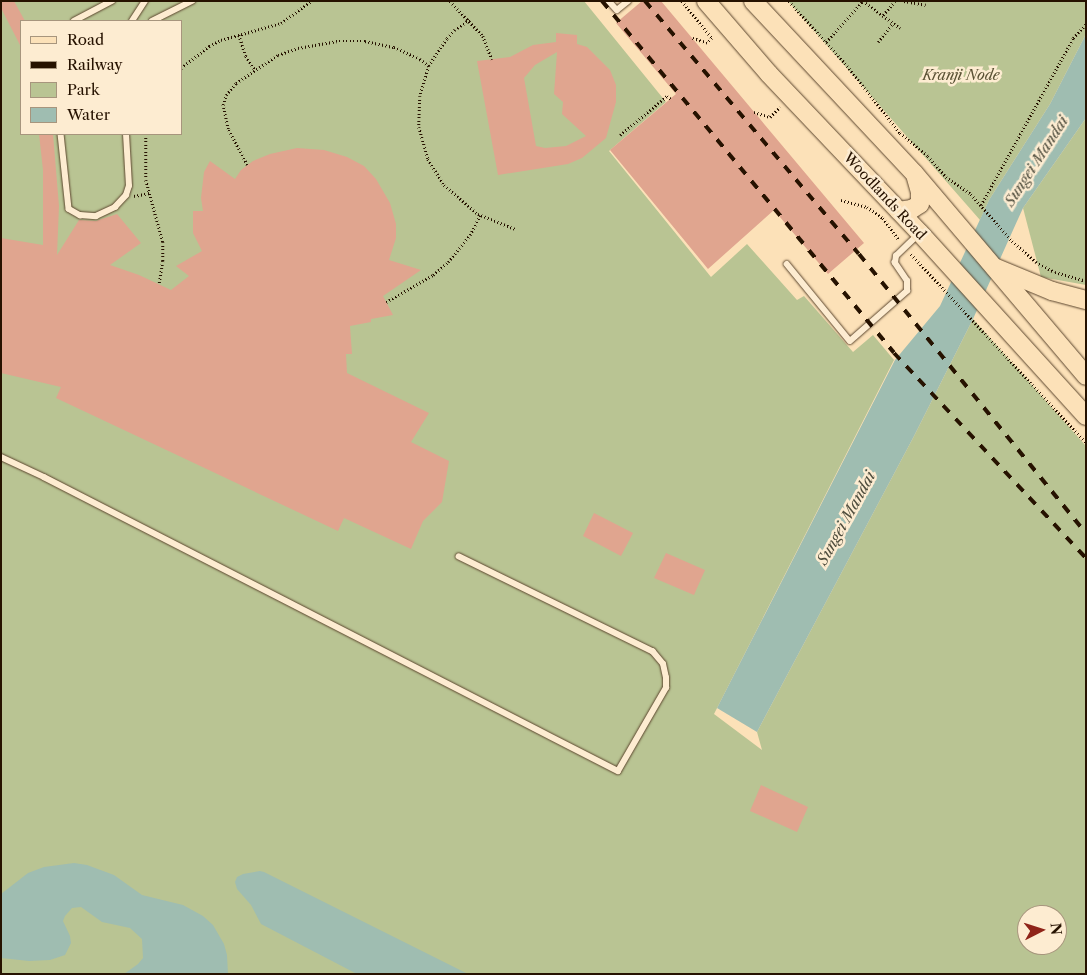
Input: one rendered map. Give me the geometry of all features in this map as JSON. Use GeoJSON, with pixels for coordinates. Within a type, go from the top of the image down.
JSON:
{"type":"FeatureCollection","features":[{"type":"Feature","properties":{"kind":"main road","name":"Woodlands Road"},"geometry":{"type":"LineString","coordinates":[[706,1],[769,74],[793,96],[1085,413]]}},
{"type":"Feature","properties":{"kind":"main road"},"geometry":{"type":"LineString","coordinates":[[752,1],[914,173],[991,266],[1085,374],[1064,391]]}},
{"type":"Feature","properties":{"kind":"main road"},"geometry":{"type":"LineString","coordinates":[[899,211],[912,209],[920,204],[920,192],[914,173]]}},
{"type":"Feature","properties":{"kind":"main road"},"geometry":{"type":"LineString","coordinates":[[991,266],[1052,291],[1086,300]]}},
{"type":"Feature","properties":{"kind":"lane"},"geometry":{"type":"LineString","coordinates":[[76,20],[112,1]]}},
{"type":"Feature","properties":{"kind":"lane"},"geometry":{"type":"LineString","coordinates":[[133,20],[145,1]]}},
{"type":"Feature","properties":{"kind":"lane"},"geometry":{"type":"LineString","coordinates":[[154,20],[192,1]]}},
{"type":"Feature","properties":{"kind":"lane"},"geometry":{"type":"LineString","coordinates":[[609,1],[617,10],[628,1]]}},
{"type":"Feature","properties":{"kind":"lane"},"geometry":{"type":"LineString","coordinates":[[61,135],[69,209],[80,215],[96,216],[115,207],[126,194],[129,186],[126,135]]}},
{"type":"Feature","properties":{"kind":"lane"},"geometry":{"type":"LineString","coordinates":[[787,264],[850,340],[907,291],[907,281],[895,263],[896,256],[920,233]]}},
{"type":"Feature","properties":{"kind":"lane"},"geometry":{"type":"LineString","coordinates":[[1,457],[618,771],[666,688],[663,664],[653,652],[459,557]]}},
{"type":"Feature","properties":{"kind":"path"},"geometry":{"type":"LineString","coordinates":[[182,67],[208,46],[281,23],[311,1]]}},
{"type":"Feature","properties":{"kind":"path"},"geometry":{"type":"LineString","coordinates":[[450,1],[470,20],[483,36],[492,59]]}},
{"type":"Feature","properties":{"kind":"path"},"geometry":{"type":"LineString","coordinates":[[682,1],[712,38],[707,43],[692,38]]}},
{"type":"Feature","properties":{"kind":"path"},"geometry":{"type":"LineString","coordinates":[[789,1],[826,42],[900,133],[928,156],[946,177],[971,194],[1012,241],[1036,262],[1054,272],[1086,281]]}},
{"type":"Feature","properties":{"kind":"path"},"geometry":{"type":"LineString","coordinates":[[826,42],[863,1],[900,28]]}},
{"type":"Feature","properties":{"kind":"path"},"geometry":{"type":"LineString","coordinates":[[883,15],[895,1]]}},
{"type":"Feature","properties":{"kind":"path"},"geometry":{"type":"LineString","coordinates":[[904,1],[926,5]]}},
{"type":"Feature","properties":{"kind":"path"},"geometry":{"type":"LineString","coordinates":[[470,20],[446,39],[429,66],[423,83],[419,110],[419,127],[424,148],[436,174],[456,198],[480,215],[515,229]]}},
{"type":"Feature","properties":{"kind":"path"},"geometry":{"type":"LineString","coordinates":[[878,42],[893,23]]}},
{"type":"Feature","properties":{"kind":"path"},"geometry":{"type":"LineString","coordinates":[[981,206],[1073,38],[1086,24]]}},
{"type":"Feature","properties":{"kind":"path"},"geometry":{"type":"LineString","coordinates":[[239,35],[246,56],[255,70]]}},
{"type":"Feature","properties":{"kind":"path"},"geometry":{"type":"LineString","coordinates":[[247,165],[228,130],[223,105],[226,95],[236,83],[278,55],[298,48],[336,41],[365,41],[394,47],[420,59],[429,66]]}},
{"type":"Feature","properties":{"kind":"path"},"geometry":{"type":"LineString","coordinates":[[620,135],[667,96],[671,99]]}},
{"type":"Feature","properties":{"kind":"path"},"geometry":{"type":"LineString","coordinates":[[754,112],[770,117],[793,96]]}},
{"type":"Feature","properties":{"kind":"path"},"geometry":{"type":"LineString","coordinates":[[146,135],[146,180],[163,242],[163,261],[159,285]]}},
{"type":"Feature","properties":{"kind":"path"},"geometry":{"type":"LineString","coordinates":[[126,194],[132,196],[150,193]]}},
{"type":"Feature","properties":{"kind":"path"},"geometry":{"type":"LineString","coordinates":[[841,200],[867,207],[883,218],[905,247],[1086,442]]}},
{"type":"Feature","properties":{"kind":"path"},"geometry":{"type":"LineString","coordinates":[[386,302],[433,275],[448,262],[470,235],[480,215]]}},
{"type":"Feature","properties":{"kind":"green space"},"geometry":{"type":"Polygon","coordinates":[[[1,1],[584,1],[666,102],[609,151],[711,277],[747,244],[797,300],[804,296],[853,352],[873,335],[894,360],[714,714],[762,750],[757,732],[913,438],[973,319],[1086,446],[1086,974],[1,974],[1,1]]]}},
{"type":"Feature","properties":{"kind":"green space","name":"Kranji Node"},"geometry":{"type":"Polygon","coordinates":[[[788,1],[1086,1],[1086,34],[1050,104],[989,200],[980,220],[788,1]]]}},
{"type":"Feature","properties":{"kind":"green space"},"geometry":{"type":"Polygon","coordinates":[[[1086,118],[1086,285],[1041,277],[1023,208],[1086,118]]]}},
{"type":"Feature","properties":{"kind":"water","name":"Sungei Mandai"},"geometry":{"type":"Polygon","coordinates":[[[1086,34],[1086,118],[1023,208],[973,319],[913,438],[757,732],[717,708],[895,360],[940,306],[989,200],[1050,104],[1086,34]]]}},
{"type":"Feature","properties":{"kind":"water"},"geometry":{"type":"Polygon","coordinates":[[[74,863],[87,865],[114,875],[142,895],[183,905],[203,916],[213,925],[224,944],[227,955],[228,974],[124,974],[143,958],[142,939],[130,928],[102,922],[81,907],[72,908],[63,921],[71,943],[65,955],[50,960],[29,961],[1,958],[1,894],[28,873],[44,867],[74,863]]]}},
{"type":"Feature","properties":{"kind":"water"},"geometry":{"type":"Polygon","coordinates":[[[260,871],[468,974],[357,974],[261,924],[251,905],[237,889],[235,882],[237,877],[243,874],[260,871]]]}},
{"type":"Feature","properties":{"kind":"building"},"geometry":{"type":"Polygon","coordinates":[[[1,1],[14,1],[24,20],[20,20],[20,45],[1,8],[1,1]]]}},
{"type":"Feature","properties":{"kind":"building"},"geometry":{"type":"Polygon","coordinates":[[[642,1],[661,1],[864,243],[828,274],[774,210],[708,269],[610,150],[676,94],[616,23],[642,1]]]}},
{"type":"Feature","properties":{"kind":"building"},"geometry":{"type":"Polygon","coordinates":[[[556,33],[577,35],[577,44],[587,47],[610,70],[616,85],[616,102],[606,138],[582,158],[568,164],[498,175],[477,61],[510,57],[533,45],[556,42],[556,33]],[[557,52],[535,65],[524,78],[536,146],[545,148],[566,146],[586,136],[562,114],[563,102],[554,94],[557,52]]]}},
{"type":"Feature","properties":{"kind":"building"},"geometry":{"type":"Polygon","coordinates":[[[39,135],[53,135],[59,206],[57,255],[79,220],[96,221],[117,214],[141,243],[110,265],[139,275],[171,290],[189,276],[176,266],[202,251],[193,233],[193,211],[203,211],[201,198],[204,172],[210,161],[235,179],[241,170],[253,161],[270,154],[297,148],[324,150],[347,157],[364,166],[376,179],[390,203],[396,224],[396,238],[389,260],[421,270],[383,296],[393,315],[371,319],[371,322],[350,326],[352,354],[346,354],[347,373],[429,413],[411,442],[449,461],[442,502],[423,521],[411,549],[344,518],[338,531],[56,398],[61,387],[1,373],[1,238],[43,245],[43,170],[39,135]]]}},
{"type":"Feature","properties":{"kind":"building"},"geometry":{"type":"Polygon","coordinates":[[[594,513],[633,533],[621,556],[583,536],[594,513]]]}},
{"type":"Feature","properties":{"kind":"building"},"geometry":{"type":"Polygon","coordinates":[[[666,553],[705,570],[694,595],[654,578],[666,553]]]}},
{"type":"Feature","properties":{"kind":"building"},"geometry":{"type":"Polygon","coordinates":[[[761,785],[808,807],[797,832],[750,811],[761,785]]]}},
{"type":"Feature","properties":{"kind":"railway"},"geometry":{"type":"LineString","coordinates":[[602,1],[894,353],[1086,558]]}},
{"type":"Feature","properties":{"kind":"railway"},"geometry":{"type":"LineString","coordinates":[[645,1],[859,254],[1086,533]]}}]}
